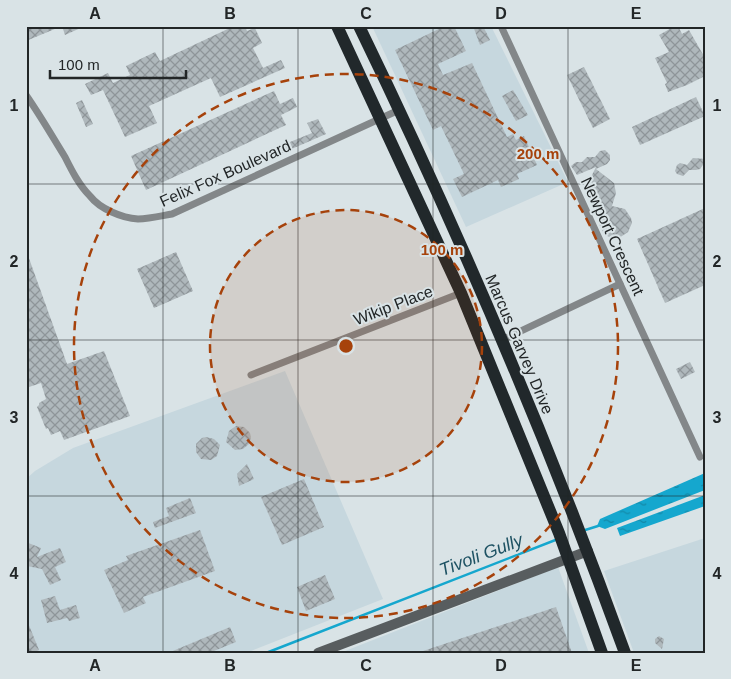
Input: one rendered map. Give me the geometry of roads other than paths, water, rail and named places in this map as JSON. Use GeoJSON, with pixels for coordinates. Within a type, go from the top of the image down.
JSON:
{"type":"FeatureCollection","features":[{"type":"Feature","properties":{"kind":"highway"},"geometry":{"type":"LineString","coordinates":[[337,26],[461,294],[560,538],[602,653]]}},
{"type":"Feature","properties":{"kind":"highway","name":"Marcus Garvey Drive"},"geometry":{"type":"LineString","coordinates":[[359,26],[399,110],[502,340],[580,530],[625,653]]}},
{"type":"Feature","properties":{"kind":"street","name":"Newport Crescent"},"geometry":{"type":"LineString","coordinates":[[501,26],[700,457]]}},
{"type":"Feature","properties":{"kind":"street","name":"Felix Fox Boulevard"},"geometry":{"type":"LineString","coordinates":[[26,95],[40,114],[79,183],[91,198],[120,215],[137,219],[155,218],[172,214],[399,110]]}},
{"type":"Feature","properties":{"kind":"street"},"geometry":{"type":"LineString","coordinates":[[502,340],[620,284]]}},
{"type":"Feature","properties":{"kind":"street","name":"Wikip Place"},"geometry":{"type":"LineString","coordinates":[[251,375],[461,294]]}},
{"type":"Feature","properties":{"kind":"street"},"geometry":{"type":"LineString","coordinates":[[318,653],[588,551]]}},
{"type":"Feature","properties":{"kind":"water"},"geometry":{"type":"Polygon","coordinates":[[[705,473],[705,490],[605,529],[597,526],[600,519],[705,473]]]}},
{"type":"Feature","properties":{"kind":"water"},"geometry":{"type":"Polygon","coordinates":[[[705,495],[705,506],[620,536],[617,528],[705,495]]]}},
{"type":"Feature","properties":{"kind":"waterway","name":"Tivoli Gully"},"geometry":{"type":"LineString","coordinates":[[582,531],[598,526]]}},
{"type":"Feature","properties":{"kind":"waterway","name":"Tivoli Gully"},"geometry":{"type":"LineString","coordinates":[[266,653],[558,539]]}}]}
